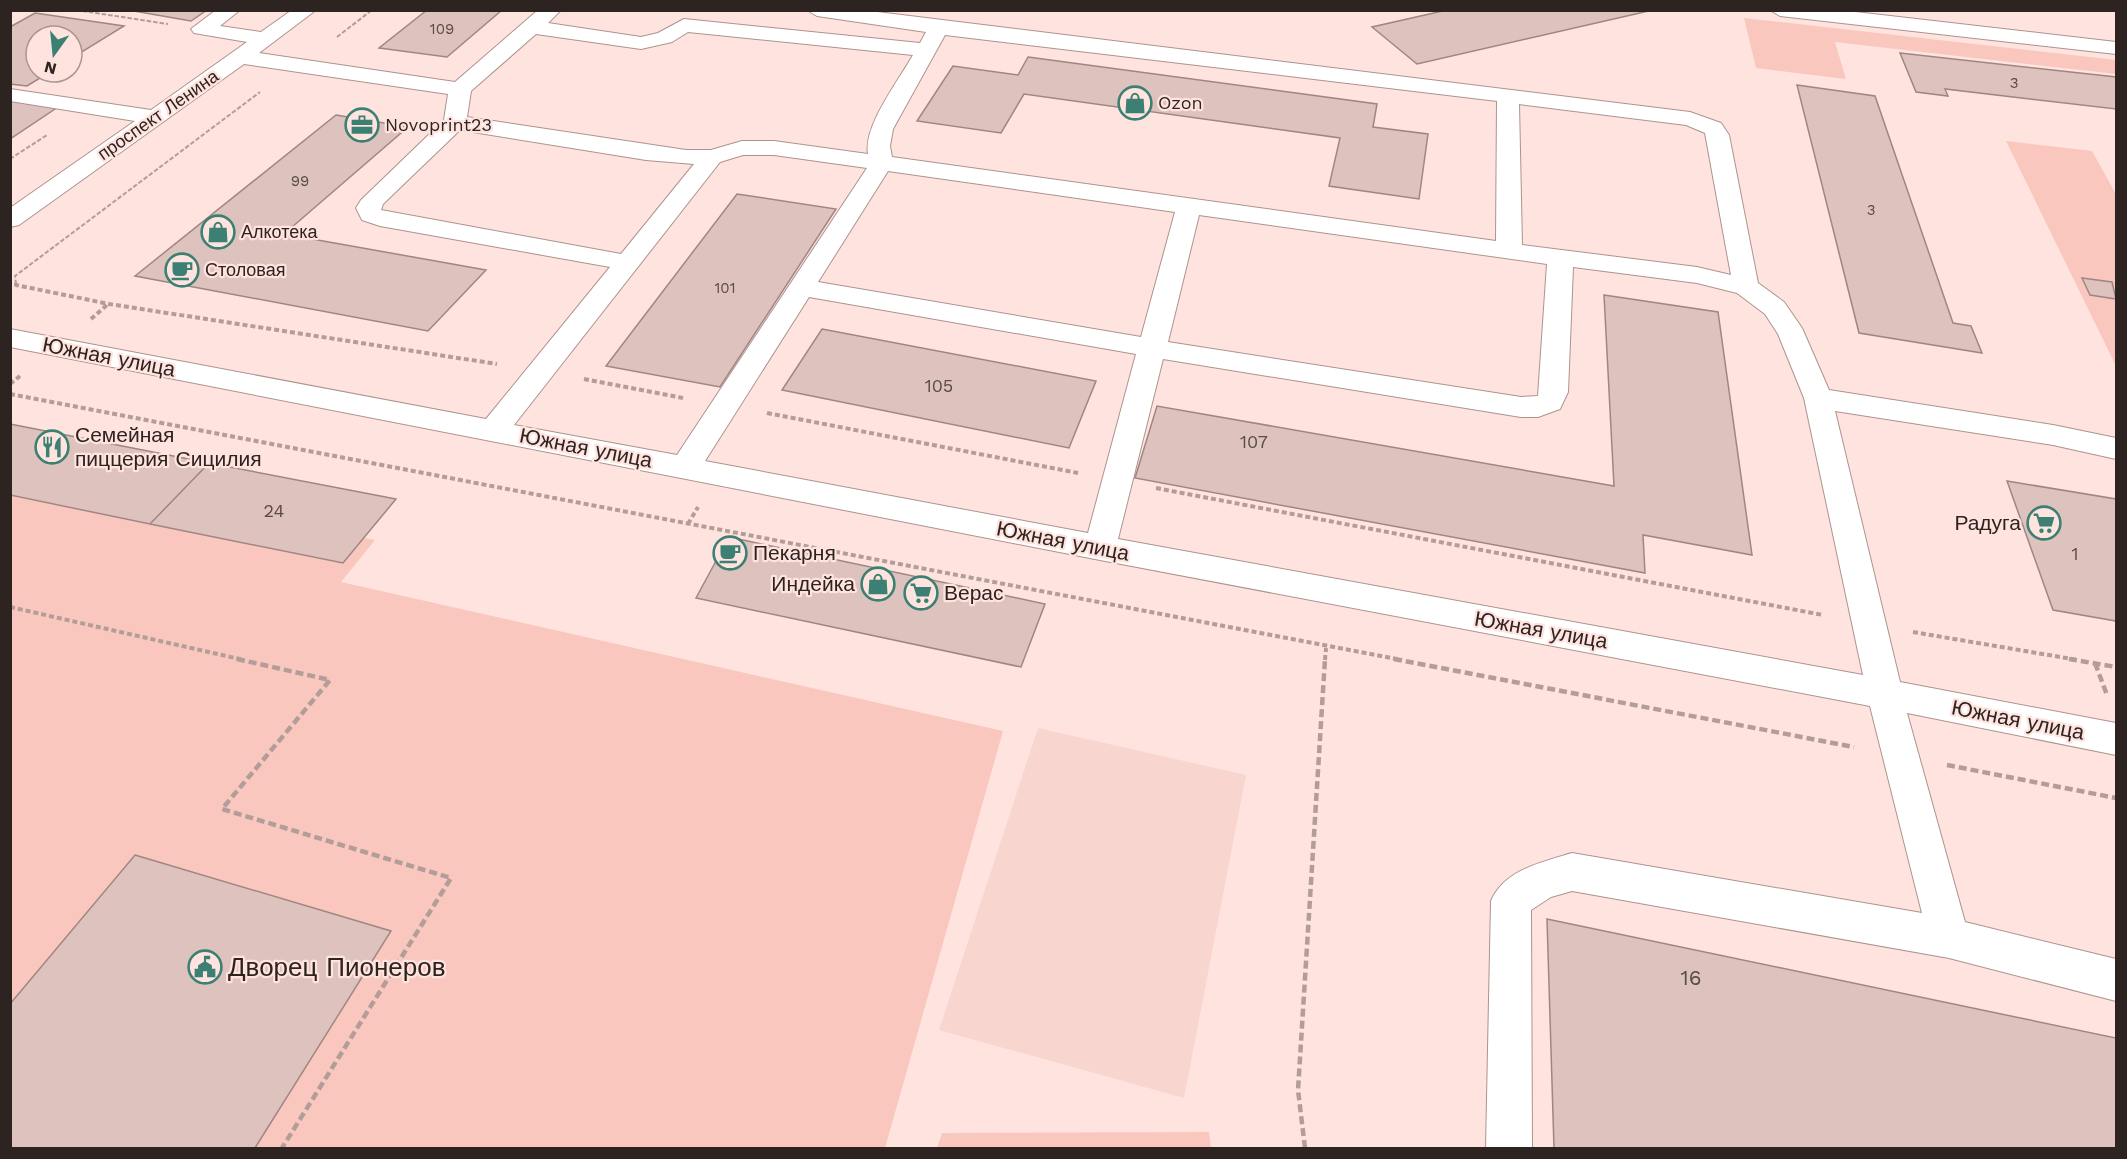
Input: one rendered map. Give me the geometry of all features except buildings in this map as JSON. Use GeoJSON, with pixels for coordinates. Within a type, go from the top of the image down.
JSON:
{"type":"FeatureCollection","features":[{"type":"Feature","properties":{"kind":"street"},"geometry":{"type":"LineString","coordinates":[[201,29],[230,10]]}},
{"type":"Feature","properties":{"kind":"street","name":"проспект Ленина"},"geometry":{"type":"LineString","coordinates":[[10,220],[306,10]]}},
{"type":"Feature","properties":{"kind":"street"},"geometry":{"type":"LineString","coordinates":[[551,10],[460,89],[455,122],[373,200],[368,208],[371,215],[380,219],[630,263]]}},
{"type":"Feature","properties":{"kind":"street"},"geometry":{"type":"LineString","coordinates":[[817,10],[939,28],[1690,119],[1713,128],[1718,135],[1746,286]]}},
{"type":"Feature","properties":{"kind":"street"},"geometry":{"type":"LineString","coordinates":[[1780,10],[2116,48]]}},
{"type":"Feature","properties":{"kind":"street"},"geometry":{"type":"LineString","coordinates":[[531,27],[640,42],[665,38],[684,25],[926,50]]}},
{"type":"Feature","properties":{"kind":"street"},"geometry":{"type":"LineString","coordinates":[[685,467],[881,164],[878,146],[882,129],[939,28]]}},
{"type":"Feature","properties":{"kind":"street"},"geometry":{"type":"LineString","coordinates":[[201,29],[266,39]]}},
{"type":"Feature","properties":{"kind":"street"},"geometry":{"type":"LineString","coordinates":[[241,57],[460,89]]}},
{"type":"Feature","properties":{"kind":"street"},"geometry":{"type":"LineString","coordinates":[[12,95],[156,117]]}},
{"type":"Feature","properties":{"kind":"street"},"geometry":{"type":"LineString","coordinates":[[1508,96],[1509,251]]}},
{"type":"Feature","properties":{"kind":"street"},"geometry":{"type":"LineString","coordinates":[[455,122],[646,153],[712,157],[742,148],[774,148],[1696,275],[1746,286],[1775,308],[1786,325],[1818,398],[1899,756],[1949,938]]}},
{"type":"Feature","properties":{"kind":"street"},"geometry":{"type":"LineString","coordinates":[[495,430],[712,157]]}},
{"type":"Feature","properties":{"kind":"street"},"geometry":{"type":"LineString","coordinates":[[1100,548],[1189,206]]}},
{"type":"Feature","properties":{"kind":"street"},"geometry":{"type":"LineString","coordinates":[[800,287],[1151,348],[1521,407],[1538,407],[1550,402],[1554,392],[1560,258]]}},
{"type":"Feature","properties":{"kind":"street","name":"Южная улица"},"geometry":{"type":"LineString","coordinates":[[10,338],[1100,548],[2116,739]]}},
{"type":"Feature","properties":{"kind":"street"},"geometry":{"type":"LineString","coordinates":[[1818,398],[2054,435],[2116,448]]}},
{"type":"Feature","properties":{"kind":"street"},"geometry":{"type":"LineString","coordinates":[[1509,1149],[1511,901],[1540,881],[1572,872],[1949,938],[2116,980]]}},
{"type":"Feature","properties":{"kind":"path"},"geometry":{"type":"LineString","coordinates":[[76,10],[201,29]]}},
{"type":"Feature","properties":{"kind":"path"},"geometry":{"type":"LineString","coordinates":[[331,41],[372,10]]}},
{"type":"Feature","properties":{"kind":"path"},"geometry":{"type":"LineString","coordinates":[[109,304],[16,285],[15,276],[296,66]]}},
{"type":"Feature","properties":{"kind":"path"},"geometry":{"type":"LineString","coordinates":[[10,394],[2116,798]]}},
{"type":"Feature","properties":{"kind":"path"},"geometry":{"type":"LineString","coordinates":[[10,607],[330,680],[222,809],[451,878],[282,1149]]}},
{"type":"Feature","properties":{"kind":"path"},"geometry":{"type":"LineString","coordinates":[[1305,1149],[1298,1090],[1326,648]]}},
{"type":"Feature","properties":{"kind":"path"},"geometry":{"type":"LineString","coordinates":[[2094,663],[2108,696]]}},
{"type":"Feature","properties":{"kind":"shaded area"},"geometry":{"type":"Polygon","coordinates":[[[1744,18],[2116,60],[2116,74],[1835,42],[1846,79],[1756,68],[1744,18]]]}},
{"type":"Feature","properties":{"kind":"shaded area"},"geometry":{"type":"Polygon","coordinates":[[[2006,141],[2092,151],[2116,194],[2116,366],[2006,141]]]}},
{"type":"Feature","properties":{"kind":"shaded area"},"geometry":{"type":"Polygon","coordinates":[[[28,469],[375,540],[341,582],[1003,731],[885,1148],[11,1148],[10,484],[28,469]]]}},
{"type":"Feature","properties":{"kind":"shaded area"},"geometry":{"type":"Polygon","coordinates":[[[1038,728],[1246,775],[1184,1098],[939,1030],[1038,728]]]}},
{"type":"Feature","properties":{"kind":"shaded area"},"geometry":{"type":"Polygon","coordinates":[[[1209,1132],[1211,1148],[937,1148],[942,1133],[1209,1132]]]}},
{"type":"Feature","properties":{"kind":"place","name":"Ozon"},"geometry":{"type":"Point","coordinates":[1135,103]}},
{"type":"Feature","properties":{"kind":"place","name":"Novoprint23"},"geometry":{"type":"Point","coordinates":[362,125]}},
{"type":"Feature","properties":{"kind":"place","name":"Алкотека"},"geometry":{"type":"Point","coordinates":[218,232]}},
{"type":"Feature","properties":{"kind":"place","name":"Столовая"},"geometry":{"type":"Point","coordinates":[182,270]}},
{"type":"Feature","properties":{"kind":"place","name":"Семейная пиццерия Сицилия"},"geometry":{"type":"Point","coordinates":[52,447]}},
{"type":"Feature","properties":{"kind":"place","name":"Радуга"},"geometry":{"type":"Point","coordinates":[2044,523]}},
{"type":"Feature","properties":{"kind":"place","name":"Пекарня"},"geometry":{"type":"Point","coordinates":[730,553]}},
{"type":"Feature","properties":{"kind":"place","name":"Индейка"},"geometry":{"type":"Point","coordinates":[878,584]}},
{"type":"Feature","properties":{"kind":"place","name":"Верас"},"geometry":{"type":"Point","coordinates":[921,593]}},
{"type":"Feature","properties":{"kind":"place","name":"Дворец Пионеров"},"geometry":{"type":"Point","coordinates":[205,967]}}]}
